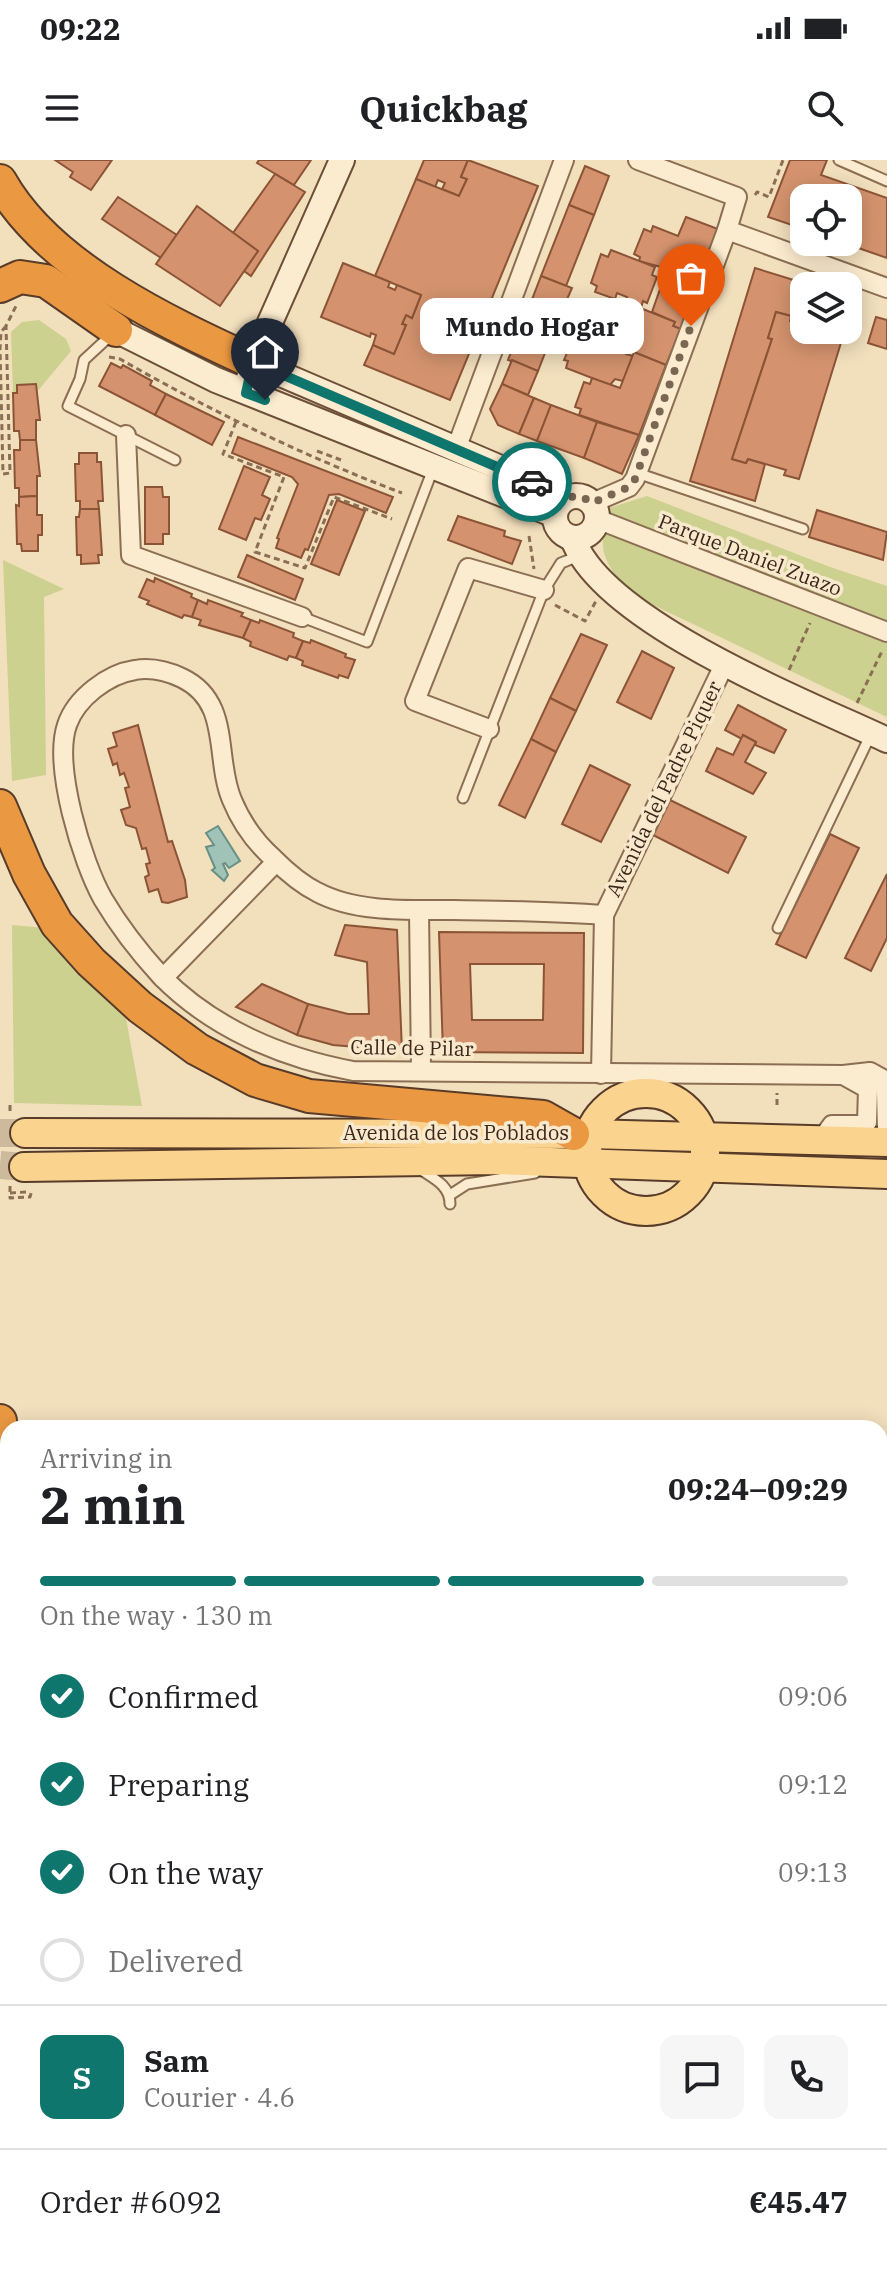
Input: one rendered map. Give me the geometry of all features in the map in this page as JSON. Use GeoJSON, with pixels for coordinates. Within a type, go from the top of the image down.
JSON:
{"type":"FeatureCollection","features":[{"type":"Feature","properties":{"kind":"highway"},"geometry":{"type":"LineString","coordinates":[[0,181],[30,221],[60,249],[250,378]]}},
{"type":"Feature","properties":{"kind":"highway"},"geometry":{"type":"LineString","coordinates":[[14,293],[20,277],[46,281],[82,306],[110,343]]}},
{"type":"Feature","properties":{"kind":"highway"},"geometry":{"type":"LineString","coordinates":[[82,306],[102,280]]}},
{"type":"Feature","properties":{"kind":"highway"},"geometry":{"type":"LineString","coordinates":[[0,806],[29,874],[57,924],[91,962],[140,1007],[197,1049],[255,1080],[309,1096],[543,1117],[580,1148]]}},
{"type":"Feature","properties":{"kind":"main road"},"geometry":{"type":"LineString","coordinates":[[645,1092],[664,1095],[682,1104],[696,1118],[704,1137],[703,1166],[691,1191],[676,1204],[658,1211],[638,1211],[619,1206],[603,1194],[592,1178],[580,1148],[609,1106],[626,1096],[645,1092]]}},
{"type":"Feature","properties":{"kind":"main road","name":"Avenida de los Poblados"},"geometry":{"type":"LineString","coordinates":[[25,1133],[580,1148],[738,1169],[887,1174]]}},
{"type":"Feature","properties":{"kind":"main road","name":"Avenida de los Poblados"},"geometry":{"type":"LineString","coordinates":[[24,1167],[405,1159],[704,1137],[887,1142]]}},
{"type":"Feature","properties":{"kind":"street"},"geometry":{"type":"LineString","coordinates":[[250,378],[342,160]]}},
{"type":"Feature","properties":{"kind":"street"},"geometry":{"type":"LineString","coordinates":[[456,449],[564,160]]}},
{"type":"Feature","properties":{"kind":"street"},"geometry":{"type":"LineString","coordinates":[[594,511],[629,487],[637,473],[737,197],[638,160]]}},
{"type":"Feature","properties":{"kind":"street"},"geometry":{"type":"LineString","coordinates":[[727,230],[887,288]]}},
{"type":"Feature","properties":{"kind":"street"},"geometry":{"type":"LineString","coordinates":[[110,343],[250,378],[456,449],[561,506]]}},
{"type":"Feature","properties":{"kind":"street"},"geometry":{"type":"LineString","coordinates":[[250,378],[434,466],[561,506],[581,496],[594,511],[595,528],[576,547],[556,526],[561,506]]}},
{"type":"Feature","properties":{"kind":"street"},"geometry":{"type":"LineString","coordinates":[[126,435],[131,555],[302,617]]}},
{"type":"Feature","properties":{"kind":"street","name":"Parque Daniel Zuazo"},"geometry":{"type":"LineString","coordinates":[[594,511],[887,632]]}},
{"type":"Feature","properties":{"kind":"street","name":"Avenida del Padre Piquer"},"geometry":{"type":"LineString","coordinates":[[576,547],[627,604],[667,632],[879,736]]}},
{"type":"Feature","properties":{"kind":"street"},"geometry":{"type":"LineString","coordinates":[[489,729],[415,701],[468,568],[542,593]]}},
{"type":"Feature","properties":{"kind":"street","name":"Avenida del Padre Piquer"},"geometry":{"type":"LineString","coordinates":[[604,915],[725,663]]}},
{"type":"Feature","properties":{"kind":"street","name":"Calle de Pilar"},"geometry":{"type":"LineString","coordinates":[[604,915],[419,910],[367,905],[318,893],[276,862],[246,826],[231,798],[218,721],[209,702],[193,684],[164,670],[134,670],[101,684],[87,695],[67,725],[65,776],[76,831],[103,898],[163,978],[215,1017],[269,1049],[315,1064],[353,1071],[421,1069],[601,1074],[843,1075],[870,1072],[883,1079],[887,1128]]}},
{"type":"Feature","properties":{"kind":"street"},"geometry":{"type":"LineString","coordinates":[[163,978],[276,862]]}},
{"type":"Feature","properties":{"kind":"street"},"geometry":{"type":"LineString","coordinates":[[419,910],[421,1069]]}},
{"type":"Feature","properties":{"kind":"street"},"geometry":{"type":"LineString","coordinates":[[601,1074],[604,915]]}},
{"type":"Feature","properties":{"kind":"street"},"geometry":{"type":"LineString","coordinates":[[821,1140],[832,1125],[862,1125],[867,1122],[868,1089],[843,1075]]}},
{"type":"Feature","properties":{"kind":"street","name":"Avenida de los Poblados"},"geometry":{"type":"LineString","coordinates":[[738,1169],[782,1161],[871,1162],[887,1156],[887,1152]]}},
{"type":"Feature","properties":{"kind":"lane"},"geometry":{"type":"LineString","coordinates":[[839,160],[887,181]]}},
{"type":"Feature","properties":{"kind":"lane"},"geometry":{"type":"LineString","coordinates":[[110,343],[84,360],[80,379],[68,406],[175,460]]}},
{"type":"Feature","properties":{"kind":"lane"},"geometry":{"type":"LineString","coordinates":[[302,617],[367,642],[434,466]]}},
{"type":"Feature","properties":{"kind":"lane"},"geometry":{"type":"LineString","coordinates":[[637,473],[803,529]]}},
{"type":"Feature","properties":{"kind":"lane"},"geometry":{"type":"LineString","coordinates":[[463,798],[542,593],[561,563],[576,547]]}},
{"type":"Feature","properties":{"kind":"lane"},"geometry":{"type":"LineString","coordinates":[[778,928],[879,736]]}},
{"type":"Feature","properties":{"kind":"lane"},"geometry":{"type":"LineString","coordinates":[[405,1159],[441,1183],[450,1200],[467,1184],[535,1173],[580,1148]]}},
{"type":"Feature","properties":{"kind":"path"},"geometry":{"type":"LineString","coordinates":[[757,192],[769,197],[783,160]]}},
{"type":"Feature","properties":{"kind":"path"},"geometry":{"type":"LineString","coordinates":[[6,326],[10,473],[3,474],[1,332],[15,308],[14,293]]}},
{"type":"Feature","properties":{"kind":"path"},"geometry":{"type":"LineString","coordinates":[[110,343],[120,359],[236,422],[337,468],[402,493]]}},
{"type":"Feature","properties":{"kind":"path"},"geometry":{"type":"LineString","coordinates":[[236,422],[223,454],[284,477],[255,552],[305,568],[334,497],[392,519]]}},
{"type":"Feature","properties":{"kind":"path"},"geometry":{"type":"LineString","coordinates":[[317,451],[341,460]]}},
{"type":"Feature","properties":{"kind":"path"},"geometry":{"type":"LineString","coordinates":[[529,536],[542,593],[585,621],[596,601]]}},
{"type":"Feature","properties":{"kind":"path"},"geometry":{"type":"LineString","coordinates":[[789,670],[818,605]]}},
{"type":"Feature","properties":{"kind":"path"},"geometry":{"type":"LineString","coordinates":[[857,703],[887,640]]}},
{"type":"Feature","properties":{"kind":"green space"},"geometry":{"type":"Polygon","coordinates":[[[39,320],[66,339],[71,351],[36,393],[35,384],[17,385],[17,393],[13,393],[11,332],[22,322],[39,320]]]}},
{"type":"Feature","properties":{"kind":"green space"},"geometry":{"type":"Polygon","coordinates":[[[647,496],[887,586],[887,717],[628,593],[604,554],[605,523],[609,508],[647,496]]]}},
{"type":"Feature","properties":{"kind":"green space"},"geometry":{"type":"Polygon","coordinates":[[[3,560],[64,589],[44,597],[46,775],[12,781],[3,560]]]}},
{"type":"Feature","properties":{"kind":"green space"},"geometry":{"type":"Polygon","coordinates":[[[12,925],[56,929],[125,1013],[142,1106],[14,1103],[12,925]]]}},
{"type":"Feature","properties":{"kind":"water"},"geometry":{"type":"Polygon","coordinates":[[[218,826],[240,861],[229,868],[223,864],[228,875],[224,881],[212,870],[215,868],[206,847],[214,845],[206,833],[218,826]]]}},
{"type":"Feature","properties":{"kind":"building"},"geometry":{"type":"Polygon","coordinates":[[[55,160],[112,160],[91,190],[70,177],[73,172],[55,160]]]}},
{"type":"Feature","properties":{"kind":"building"},"geometry":{"type":"Polygon","coordinates":[[[259,160],[311,160],[294,185],[257,163],[259,160]]]}},
{"type":"Feature","properties":{"kind":"building"},"geometry":{"type":"Polygon","coordinates":[[[424,160],[468,160],[461,177],[467,179],[459,196],[442,189],[445,183],[438,180],[435,187],[416,179],[424,160]]]}},
{"type":"Feature","properties":{"kind":"building"},"geometry":{"type":"Polygon","coordinates":[[[468,160],[538,186],[450,400],[364,365],[373,345],[394,354],[406,325],[402,324],[406,315],[412,318],[421,295],[375,276],[416,179],[459,196],[467,179],[461,177],[468,160]]]}},
{"type":"Feature","properties":{"kind":"building"},"geometry":{"type":"Polygon","coordinates":[[[790,160],[827,160],[821,175],[847,184],[790,184],[790,224],[768,217],[790,160]]]}},
{"type":"Feature","properties":{"kind":"building"},"geometry":{"type":"Polygon","coordinates":[[[585,166],[609,176],[594,215],[569,205],[585,166]]]}},
{"type":"Feature","properties":{"kind":"building"},"geometry":{"type":"Polygon","coordinates":[[[275,174],[305,192],[251,276],[244,271],[258,251],[233,233],[275,174]]]}},
{"type":"Feature","properties":{"kind":"building"},"geometry":{"type":"Polygon","coordinates":[[[862,189],[887,198],[887,258],[862,249],[862,189]]]}},
{"type":"Feature","properties":{"kind":"building"},"geometry":{"type":"Polygon","coordinates":[[[118,197],[177,235],[161,258],[102,219],[118,197]]]}},
{"type":"Feature","properties":{"kind":"building"},"geometry":{"type":"Polygon","coordinates":[[[569,205],[594,215],[566,286],[541,276],[569,205]]]}},
{"type":"Feature","properties":{"kind":"building"},"geometry":{"type":"Polygon","coordinates":[[[197,206],[258,251],[220,306],[156,264],[197,206]]]}},
{"type":"Feature","properties":{"kind":"building"},"geometry":{"type":"Polygon","coordinates":[[[686,217],[718,229],[695,286],[665,275],[668,269],[639,261],[640,257],[634,254],[644,229],[651,232],[653,226],[678,236],[686,217]]]}},
{"type":"Feature","properties":{"kind":"building"},"geometry":{"type":"Polygon","coordinates":[[[611,250],[655,267],[652,275],[657,277],[647,303],[643,301],[641,308],[625,302],[627,297],[617,293],[615,299],[595,292],[597,286],[591,283],[601,254],[608,257],[611,250]]]}},
{"type":"Feature","properties":{"kind":"building"},"geometry":{"type":"Polygon","coordinates":[[[343,263],[390,282],[388,287],[395,290],[397,285],[421,295],[412,318],[406,315],[402,324],[406,325],[394,354],[373,345],[376,335],[371,333],[370,337],[321,317],[343,263]]]}},
{"type":"Feature","properties":{"kind":"building"},"geometry":{"type":"Polygon","coordinates":[[[755,268],[790,279],[790,316],[776,312],[768,338],[772,339],[732,459],[765,464],[755,501],[690,481],[755,268]]]}},
{"type":"Feature","properties":{"kind":"building"},"geometry":{"type":"Polygon","coordinates":[[[665,275],[697,286],[681,329],[673,326],[675,322],[652,312],[665,275]]]}},
{"type":"Feature","properties":{"kind":"building"},"geometry":{"type":"Polygon","coordinates":[[[541,276],[572,288],[557,322],[528,310],[541,276]]]}},
{"type":"Feature","properties":{"kind":"building"},"geometry":{"type":"Polygon","coordinates":[[[633,305],[675,322],[673,326],[681,329],[666,365],[628,350],[630,346],[618,341],[620,337],[614,334],[624,308],[631,311],[633,305]]]}},
{"type":"Feature","properties":{"kind":"building"},"geometry":{"type":"Polygon","coordinates":[[[528,310],[557,322],[538,371],[508,360],[528,310]]]}},
{"type":"Feature","properties":{"kind":"building"},"geometry":{"type":"Polygon","coordinates":[[[776,312],[790,316],[790,344],[841,344],[799,479],[784,475],[786,470],[748,459],[746,463],[732,459],[772,339],[768,338],[776,312]]]}},
{"type":"Feature","properties":{"kind":"building"},"geometry":{"type":"Polygon","coordinates":[[[876,317],[887,320],[887,349],[868,343],[876,317]]]}},
{"type":"Feature","properties":{"kind":"building"},"geometry":{"type":"Polygon","coordinates":[[[582,328],[601,335],[599,341],[608,345],[610,339],[630,346],[626,354],[633,356],[623,381],[615,379],[610,385],[566,368],[568,361],[564,360],[575,333],[580,335],[582,328]]]}},
{"type":"Feature","properties":{"kind":"building"},"geometry":{"type":"Polygon","coordinates":[[[634,352],[666,365],[639,435],[579,415],[581,409],[575,407],[584,382],[590,384],[592,378],[620,388],[634,352]]]}},
{"type":"Feature","properties":{"kind":"building"},"geometry":{"type":"Polygon","coordinates":[[[512,360],[538,371],[528,395],[502,384],[512,360]]]}},
{"type":"Feature","properties":{"kind":"building"},"geometry":{"type":"Polygon","coordinates":[[[111,363],[121,368],[123,365],[152,381],[150,385],[166,394],[155,415],[99,386],[111,363]]]}},
{"type":"Feature","properties":{"kind":"building"},"geometry":{"type":"Polygon","coordinates":[[[36,384],[40,420],[36,420],[36,440],[20,440],[19,431],[14,431],[13,393],[17,393],[17,385],[36,384]]]}},
{"type":"Feature","properties":{"kind":"building"},"geometry":{"type":"Polygon","coordinates":[[[502,384],[534,398],[519,434],[498,425],[490,409],[502,384]]]}},
{"type":"Feature","properties":{"kind":"building"},"geometry":{"type":"Polygon","coordinates":[[[166,394],[224,422],[212,445],[155,415],[166,394]]]}},
{"type":"Feature","properties":{"kind":"building"},"geometry":{"type":"Polygon","coordinates":[[[534,398],[551,405],[537,441],[519,434],[534,398]]]}},
{"type":"Feature","properties":{"kind":"building"},"geometry":{"type":"Polygon","coordinates":[[[551,405],[597,422],[584,458],[537,441],[551,405]]]}},
{"type":"Feature","properties":{"kind":"building"},"geometry":{"type":"Polygon","coordinates":[[[597,422],[639,435],[622,474],[584,458],[597,422]]]}},
{"type":"Feature","properties":{"kind":"building"},"geometry":{"type":"Polygon","coordinates":[[[238,437],[393,497],[386,513],[339,494],[329,495],[308,550],[305,549],[301,558],[276,548],[298,484],[292,477],[232,453],[238,437]]]}},
{"type":"Feature","properties":{"kind":"building"},"geometry":{"type":"Polygon","coordinates":[[[20,440],[36,440],[40,476],[37,476],[37,496],[19,497],[19,488],[15,488],[14,450],[20,450],[20,440]]]}},
{"type":"Feature","properties":{"kind":"building"},"geometry":{"type":"Polygon","coordinates":[[[79,453],[97,453],[97,462],[101,462],[103,501],[98,501],[99,509],[80,509],[80,501],[76,501],[75,464],[79,464],[79,453]]]}},
{"type":"Feature","properties":{"kind":"building"},"geometry":{"type":"Polygon","coordinates":[[[244,466],[270,477],[262,495],[270,499],[261,520],[255,518],[246,540],[219,529],[244,466]]]}},
{"type":"Feature","properties":{"kind":"building"},"geometry":{"type":"Polygon","coordinates":[[[145,487],[162,487],[163,497],[169,497],[169,534],[163,534],[163,544],[145,544],[145,487]]]}},
{"type":"Feature","properties":{"kind":"building"},"geometry":{"type":"Polygon","coordinates":[[[37,496],[37,515],[42,515],[38,551],[22,551],[21,544],[17,544],[16,505],[19,506],[19,497],[37,496]]]}},
{"type":"Feature","properties":{"kind":"building"},"geometry":{"type":"Polygon","coordinates":[[[337,500],[365,511],[339,575],[311,564],[337,500]]]}},
{"type":"Feature","properties":{"kind":"building"},"geometry":{"type":"Polygon","coordinates":[[[80,509],[99,509],[102,555],[98,555],[99,563],[81,564],[81,555],[77,555],[76,517],[79,517],[80,509]]]}},
{"type":"Feature","properties":{"kind":"building"},"geometry":{"type":"Polygon","coordinates":[[[817,510],[887,532],[883,560],[809,537],[817,510]]]}},
{"type":"Feature","properties":{"kind":"building"},"geometry":{"type":"Polygon","coordinates":[[[458,516],[505,531],[504,536],[521,541],[512,564],[448,540],[458,516]]]}},
{"type":"Feature","properties":{"kind":"building"},"geometry":{"type":"Polygon","coordinates":[[[247,555],[303,579],[295,600],[238,577],[247,555]]]}},
{"type":"Feature","properties":{"kind":"building"},"geometry":{"type":"Polygon","coordinates":[[[155,578],[192,594],[191,597],[198,600],[192,617],[184,615],[182,618],[147,604],[149,601],[139,597],[147,579],[154,582],[155,578]]]}},
{"type":"Feature","properties":{"kind":"building"},"geometry":{"type":"Polygon","coordinates":[[[198,600],[207,604],[208,600],[243,613],[241,616],[251,620],[243,638],[199,625],[201,620],[192,617],[198,600]]]}},
{"type":"Feature","properties":{"kind":"building"},"geometry":{"type":"Polygon","coordinates":[[[251,620],[259,623],[260,620],[294,633],[293,637],[303,641],[296,658],[289,656],[287,660],[250,646],[251,642],[243,638],[251,620]]]}},
{"type":"Feature","properties":{"kind":"building"},"geometry":{"type":"Polygon","coordinates":[[[581,634],[607,645],[576,711],[550,698],[581,634]]]}},
{"type":"Feature","properties":{"kind":"building"},"geometry":{"type":"Polygon","coordinates":[[[311,640],[355,660],[348,678],[339,675],[338,678],[302,665],[303,661],[296,658],[303,641],[310,643],[311,640]]]}},
{"type":"Feature","properties":{"kind":"building"},"geometry":{"type":"Polygon","coordinates":[[[642,651],[674,668],[651,719],[617,702],[642,651]]]}},
{"type":"Feature","properties":{"kind":"building"},"geometry":{"type":"Polygon","coordinates":[[[550,698],[576,711],[556,752],[531,739],[550,698]]]}},
{"type":"Feature","properties":{"kind":"building"},"geometry":{"type":"Polygon","coordinates":[[[738,705],[786,730],[774,753],[755,745],[756,742],[743,735],[742,739],[725,730],[738,705]]]}},
{"type":"Feature","properties":{"kind":"building"},"geometry":{"type":"Polygon","coordinates":[[[138,725],[168,842],[172,841],[185,880],[187,897],[168,903],[162,902],[158,889],[149,892],[145,877],[149,875],[146,864],[150,863],[146,848],[142,849],[136,828],[126,825],[121,810],[130,807],[125,788],[129,787],[124,773],[120,775],[117,763],[113,765],[108,749],[117,746],[113,733],[138,725]]]}},
{"type":"Feature","properties":{"kind":"building"},"geometry":{"type":"Polygon","coordinates":[[[743,735],[756,742],[745,762],[766,773],[753,794],[706,771],[717,748],[733,755],[743,735]]]}},
{"type":"Feature","properties":{"kind":"building"},"geometry":{"type":"Polygon","coordinates":[[[531,739],[556,752],[525,818],[499,805],[531,739]]]}},
{"type":"Feature","properties":{"kind":"building"},"geometry":{"type":"Polygon","coordinates":[[[590,765],[630,785],[601,842],[562,824],[590,765]]]}},
{"type":"Feature","properties":{"kind":"building"},"geometry":{"type":"Polygon","coordinates":[[[670,800],[746,837],[728,873],[653,835],[670,800]]]}},
{"type":"Feature","properties":{"kind":"building"},"geometry":{"type":"Polygon","coordinates":[[[830,834],[859,848],[806,958],[776,944],[830,834]]]}},
{"type":"Feature","properties":{"kind":"building"},"geometry":{"type":"Polygon","coordinates":[[[887,874],[887,938],[871,971],[845,958],[887,874]]]}},
{"type":"Feature","properties":{"kind":"building"},"geometry":{"type":"Polygon","coordinates":[[[345,925],[397,930],[402,1051],[333,1045],[297,1035],[308,1004],[348,1014],[369,1014],[367,962],[335,955],[345,925]]]}},
{"type":"Feature","properties":{"kind":"building"},"geometry":{"type":"Polygon","coordinates":[[[439,932],[584,933],[583,1053],[443,1052],[439,932]],[[470,964],[472,1020],[543,1020],[544,964],[470,964]]]}},
{"type":"Feature","properties":{"kind":"building"},"geometry":{"type":"Polygon","coordinates":[[[262,984],[308,1004],[297,1035],[236,1007],[262,984]]]}},
{"type":"Feature","properties":{"kind":"tunnel"},"geometry":{"type":"LineString","coordinates":[[0,1133],[25,1133]]}},
{"type":"Feature","properties":{"kind":"tunnel"},"geometry":{"type":"LineString","coordinates":[[0,1165],[24,1167]]}},
{"type":"Feature","properties":{"kind":"way so far"},"geometry":{"type":"LineString","coordinates":[[532,482],[568,497],[581,496],[592,503],[629,487],[635,479],[691,326]]}},
{"type":"Feature","properties":{"kind":"place","name":"Mundo Hogar"},"geometry":{"type":"Point","coordinates":[691,326]}},
{"type":"Feature","properties":{"kind":"route"},"geometry":{"type":"LineString","coordinates":[[265,400],[246,393],[253,362],[532,482]]}}]}
